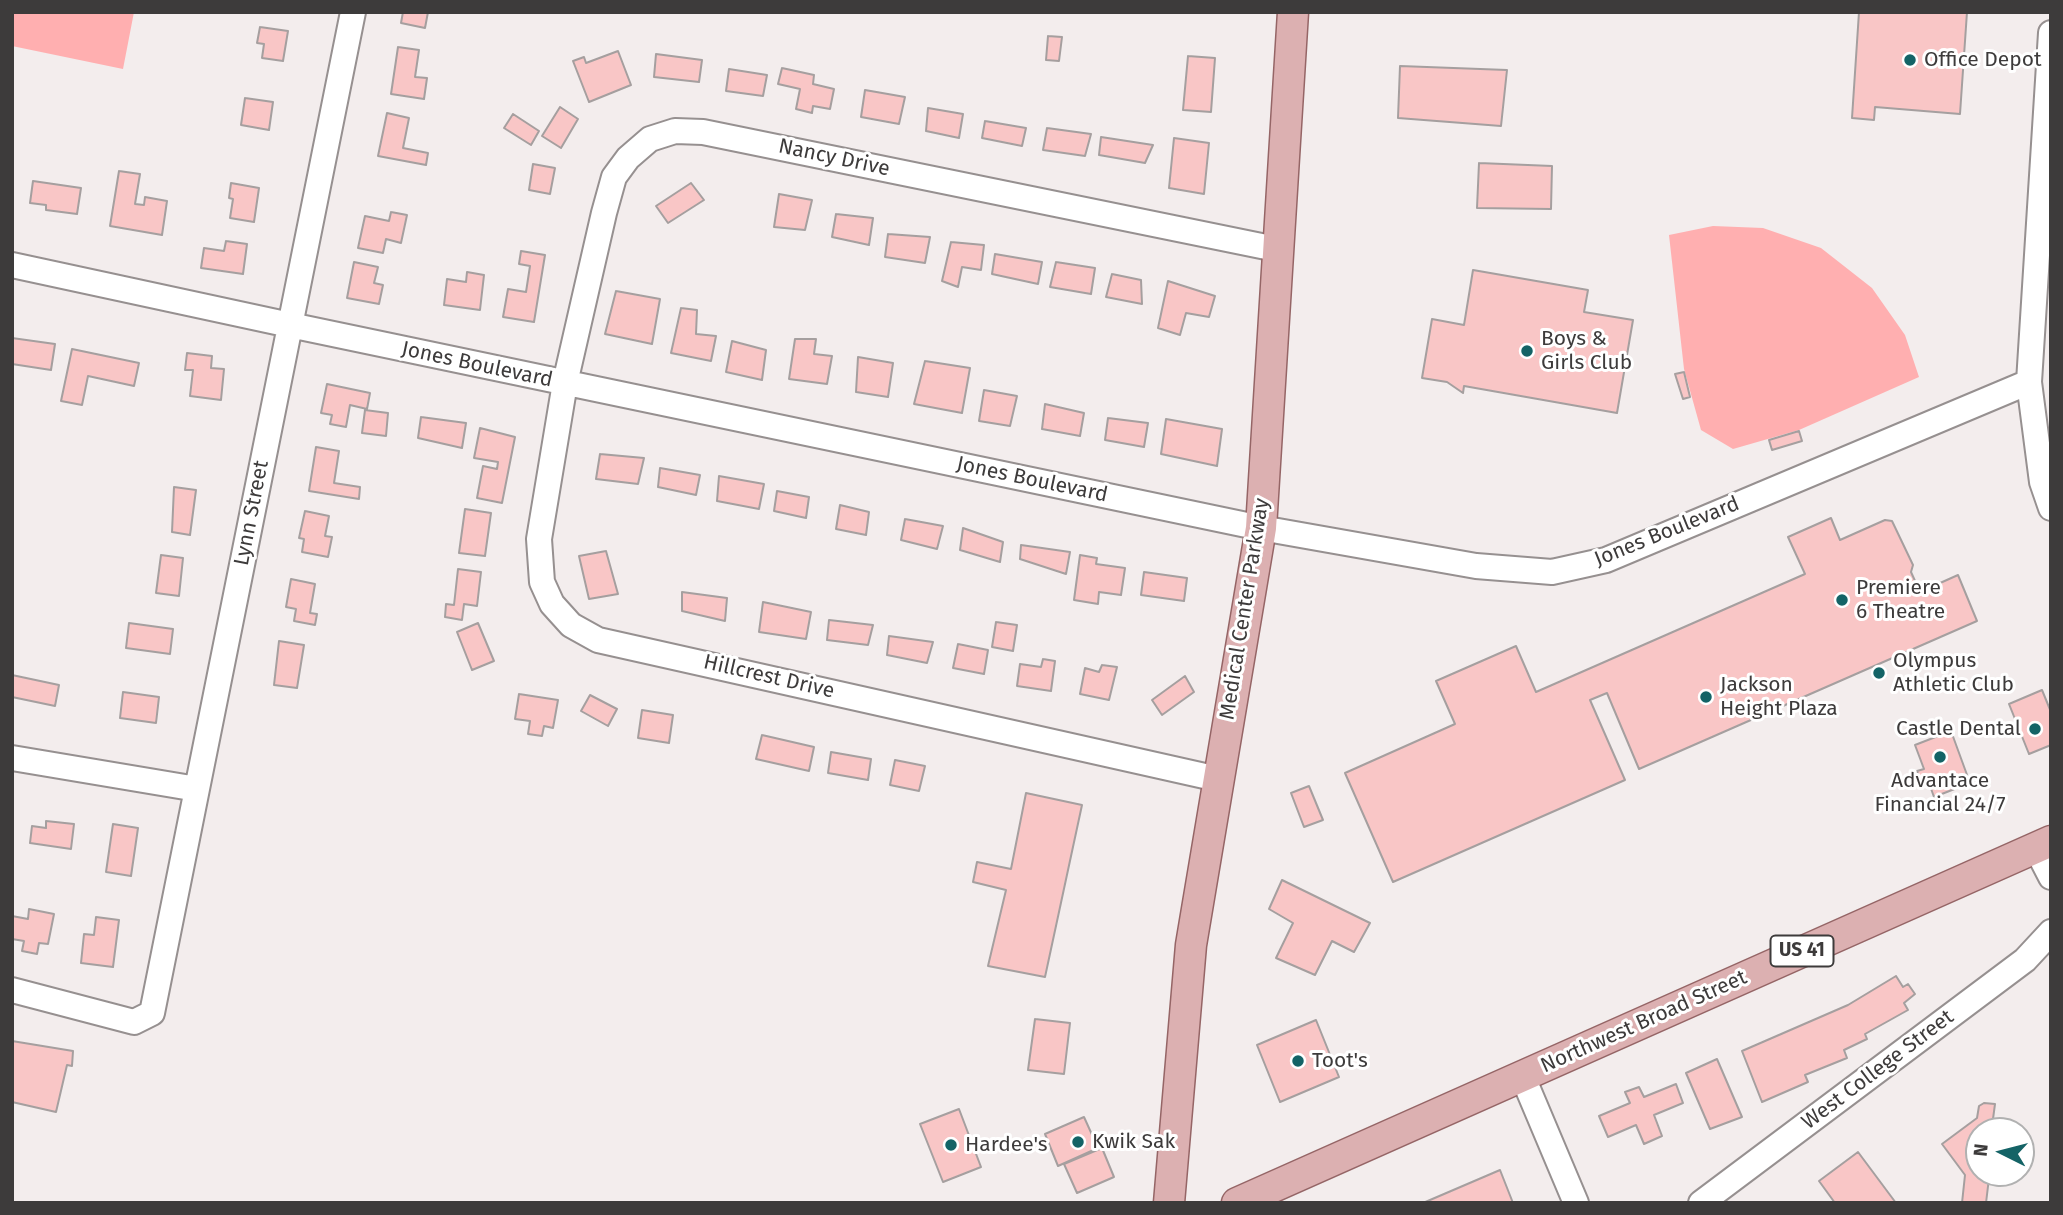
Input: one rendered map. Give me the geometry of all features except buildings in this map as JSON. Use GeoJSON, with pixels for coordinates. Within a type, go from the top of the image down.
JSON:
{"type":"FeatureCollection","features":[{"type":"Feature","properties":{"kind":"main road","name":"Medical Center Parkway"},"geometry":{"type":"LineString","coordinates":[[1169,1203],[1178,1065],[1191,945],[1261,528],[1276,249],[1293,12]]}},
{"type":"Feature","properties":{"kind":"main road","name":"Northwest Broad Street"},"geometry":{"type":"LineString","coordinates":[[1237,1203],[2043,844]]}},
{"type":"Feature","properties":{"kind":"street","name":"Lynn Street"},"geometry":{"type":"LineString","coordinates":[[12,990],[134,1022],[152,1013],[353,12]]}},
{"type":"Feature","properties":{"kind":"street"},"geometry":{"type":"LineString","coordinates":[[2051,33],[2029,382],[2042,482],[2051,508]]}},
{"type":"Feature","properties":{"kind":"street","name":"Nancy Drive"},"geometry":{"type":"LineString","coordinates":[[565,383],[614,177],[628,158],[650,139],[675,131],[703,132],[1276,249]]}},
{"type":"Feature","properties":{"kind":"street","name":"Jones Boulevard"},"geometry":{"type":"LineString","coordinates":[[12,265],[290,326],[1261,528],[1476,566],[1552,572],[1606,560],[2029,382]]}},
{"type":"Feature","properties":{"kind":"street","name":"Hillcrest Drive"},"geometry":{"type":"LineString","coordinates":[[565,383],[539,539],[542,582],[552,604],[571,625],[598,640],[1218,779]]}},
{"type":"Feature","properties":{"kind":"street"},"geometry":{"type":"LineString","coordinates":[[12,758],[197,789]]}},
{"type":"Feature","properties":{"kind":"street"},"geometry":{"type":"LineString","coordinates":[[2043,844],[2051,877]]}},
{"type":"Feature","properties":{"kind":"street","name":"West College Street"},"geometry":{"type":"LineString","coordinates":[[1701,1203],[2025,960],[2051,932]]}},
{"type":"Feature","properties":{"kind":"street"},"geometry":{"type":"LineString","coordinates":[[1522,1075],[1576,1203]]}},
{"type":"Feature","properties":{"kind":"shaded area"},"geometry":{"type":"Polygon","coordinates":[[[12,12],[134,12],[123,69],[12,46],[12,12]]]}},
{"type":"Feature","properties":{"kind":"shaded area"},"geometry":{"type":"Polygon","coordinates":[[[1713,226],[1763,228],[1821,248],[1872,288],[1905,335],[1919,377],[1799,430],[1733,449],[1701,430],[1684,369],[1669,235],[1713,226]]]}},
{"type":"Feature","properties":{"kind":"place","name":"Office Depot"},"geometry":{"type":"Point","coordinates":[1910,60]}},
{"type":"Feature","properties":{"kind":"place","name":"Boys & Girls Club"},"geometry":{"type":"Point","coordinates":[1527,351]}},
{"type":"Feature","properties":{"kind":"place","name":"Premiere 6 Theatre"},"geometry":{"type":"Point","coordinates":[1842,600]}},
{"type":"Feature","properties":{"kind":"place","name":"Olympus Athletic Club"},"geometry":{"type":"Point","coordinates":[1879,673]}},
{"type":"Feature","properties":{"kind":"place","name":"Jackson Height Plaza"},"geometry":{"type":"Point","coordinates":[1706,697]}},
{"type":"Feature","properties":{"kind":"place","name":"Castle Dental"},"geometry":{"type":"Point","coordinates":[2035,729]}},
{"type":"Feature","properties":{"kind":"place","name":"Advantace Financial 24/7"},"geometry":{"type":"Point","coordinates":[1940,757]}},
{"type":"Feature","properties":{"kind":"place","name":"Toot's"},"geometry":{"type":"Point","coordinates":[1298,1061]}},
{"type":"Feature","properties":{"kind":"place","name":"Kwik Sak"},"geometry":{"type":"Point","coordinates":[1078,1142]}},
{"type":"Feature","properties":{"kind":"place","name":"Hardee's"},"geometry":{"type":"Point","coordinates":[951,1145]}}]}
